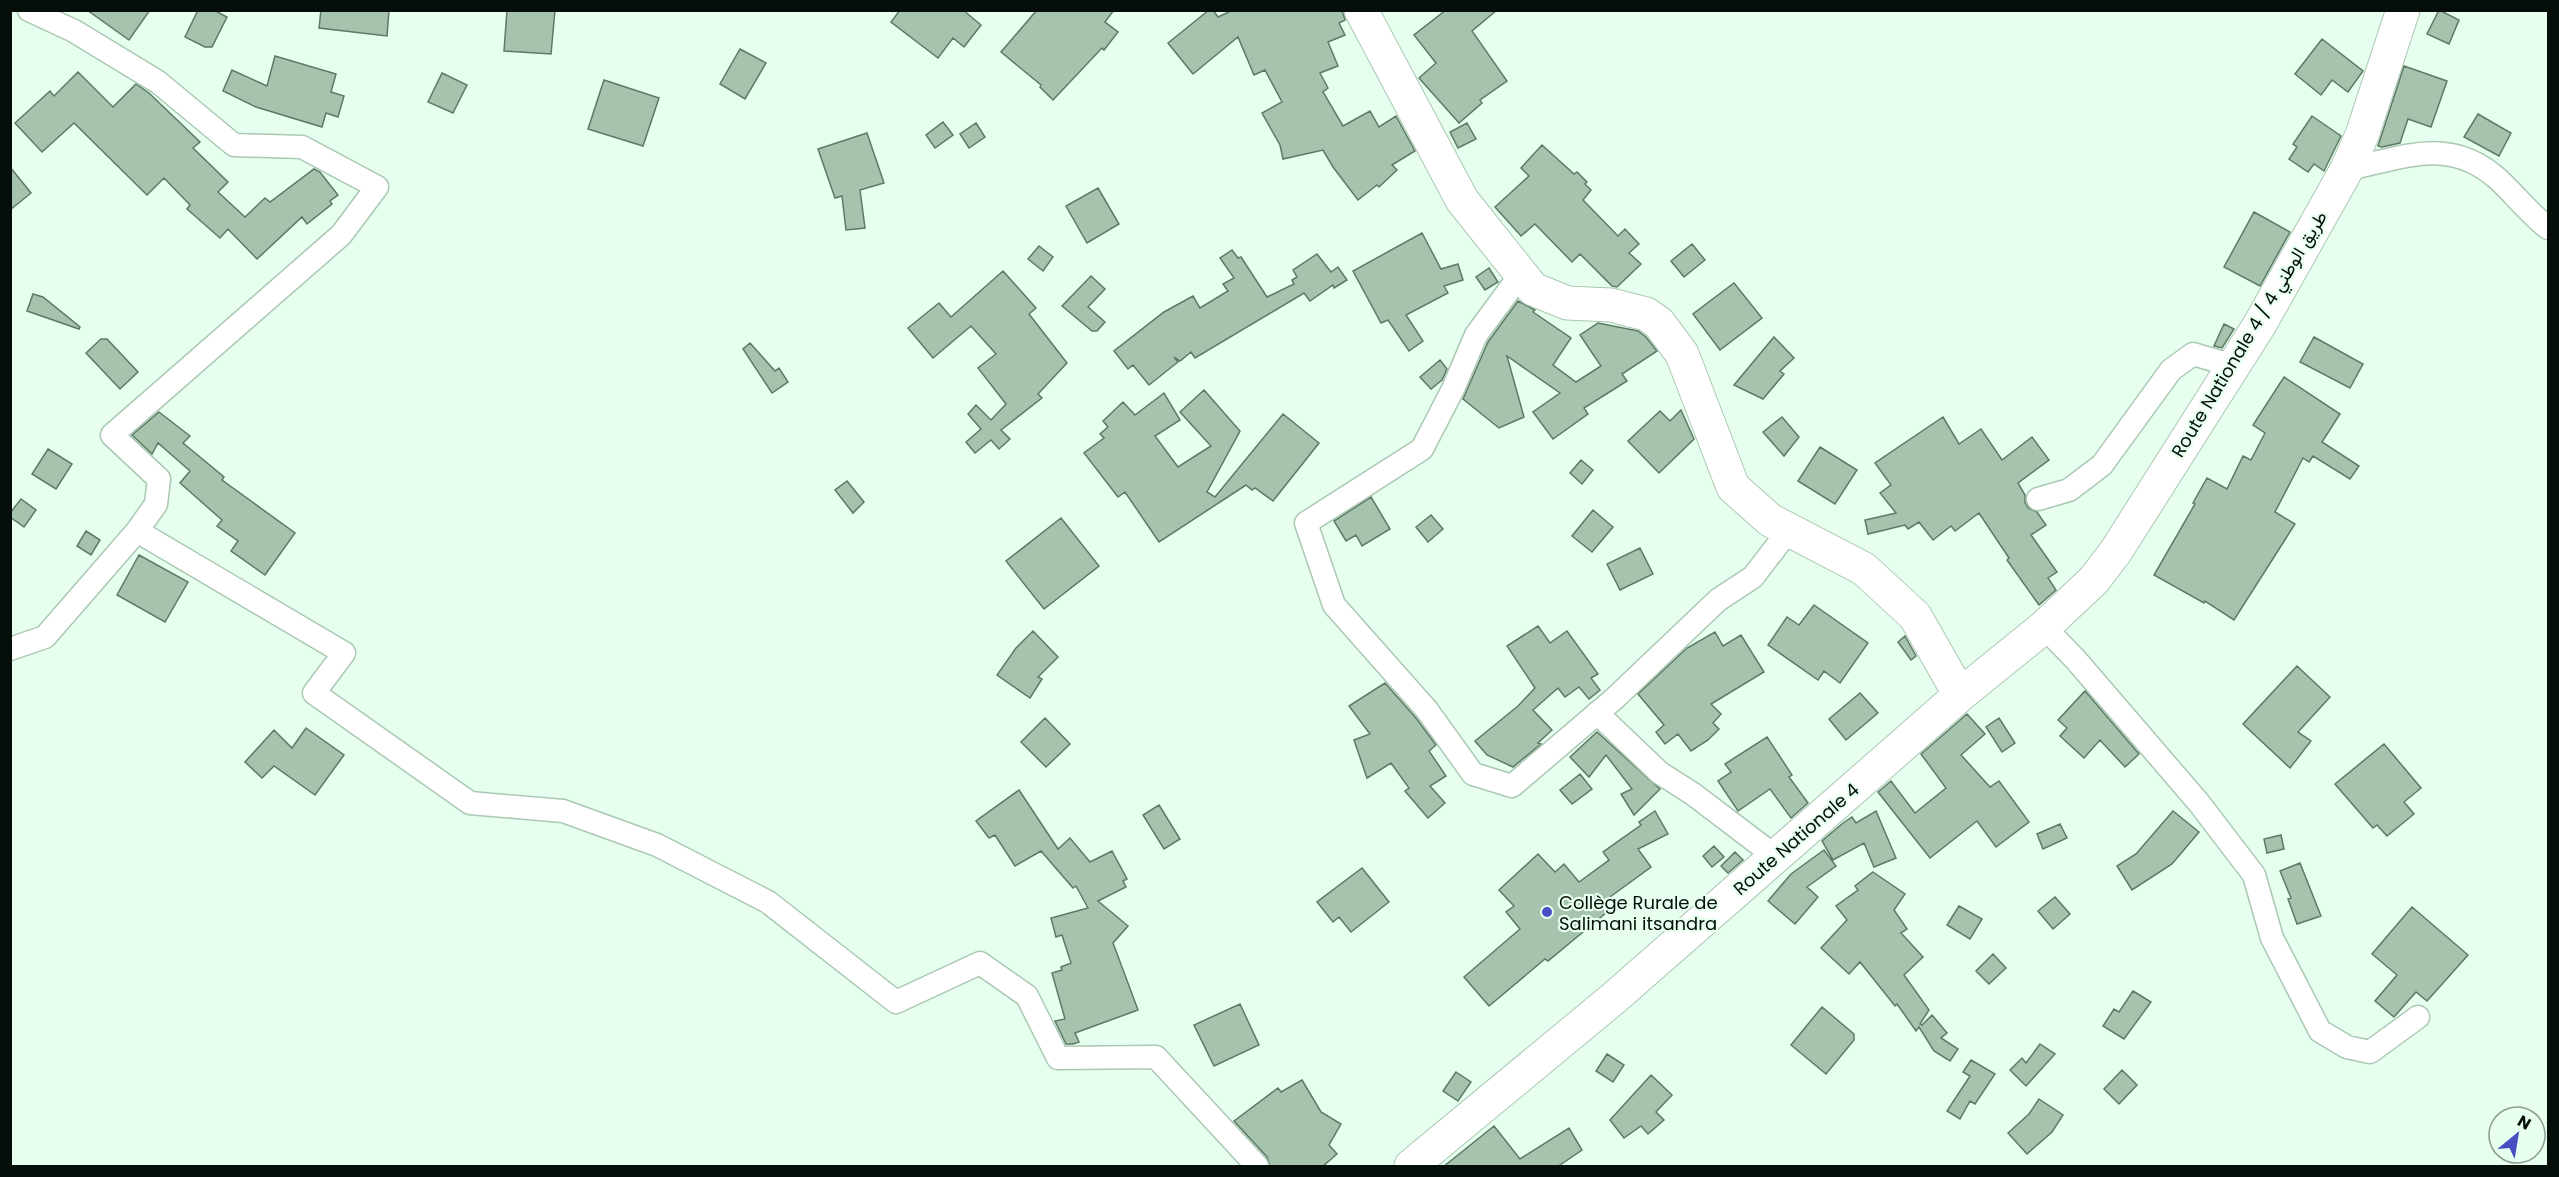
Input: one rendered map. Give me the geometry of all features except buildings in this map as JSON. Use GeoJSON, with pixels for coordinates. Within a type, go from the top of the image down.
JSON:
{"type":"FeatureCollection","features":[{"type":"Feature","properties":{"kind":"main road"},"geometry":{"type":"LineString","coordinates":[[1362,10],[1462,200],[1533,289],[1568,303],[1611,305],[1646,314],[1659,323],[1682,354],[1733,488],[1770,520],[1864,569],[1915,616],[1960,695]]}},
{"type":"Feature","properties":{"kind":"main road","name":"Route Nationale 4 / طريق الوطني 4"},"geometry":{"type":"LineString","coordinates":[[2044,627],[2094,580],[2116,551],[2260,324],[2347,169],[2366,124],[2403,10]]}},
{"type":"Feature","properties":{"kind":"main road","name":"Route Nationale 4"},"geometry":{"type":"LineString","coordinates":[[1411,1167],[1614,998],[1960,695],[2044,627]]}},
{"type":"Feature","properties":{"kind":"street"},"geometry":{"type":"LineString","coordinates":[[10,650],[45,637],[137,531],[156,504],[159,479],[112,435],[341,235],[377,187],[302,147],[234,145],[158,82],[74,31],[29,10]]}},
{"type":"Feature","properties":{"kind":"street"},"geometry":{"type":"LineString","coordinates":[[2347,169],[2406,155],[2448,153],[2463,156],[2498,179],[2548,228]]}},
{"type":"Feature","properties":{"kind":"street"},"geometry":{"type":"LineString","coordinates":[[1521,274],[1476,335],[1453,389],[1422,449],[1306,523],[1334,605],[1427,710],[1473,774],[1512,786],[1597,713],[1718,600],[1753,577],[1789,530]]}},
{"type":"Feature","properties":{"kind":"street"},"geometry":{"type":"LineString","coordinates":[[2038,500],[2069,489],[2102,465],[2171,370],[2193,354],[2234,366]]}},
{"type":"Feature","properties":{"kind":"street"},"geometry":{"type":"LineString","coordinates":[[137,531],[344,653],[314,693],[470,803],[563,811],[657,845],[768,902],[896,1002],[980,963],[1027,996],[1058,1059],[1156,1057],[1257,1167]]}},
{"type":"Feature","properties":{"kind":"street"},"geometry":{"type":"LineString","coordinates":[[2044,627],[2076,660],[2199,803],[2254,875],[2272,938],[2320,1031],[2347,1047],[2370,1052],[2418,1017]]}},
{"type":"Feature","properties":{"kind":"street"},"geometry":{"type":"LineString","coordinates":[[1597,713],[1660,773],[1693,794],[1776,856]]}},
{"type":"Feature","properties":{"kind":"place","name":"Collège Rurale de Salimani itsandra"},"geometry":{"type":"Point","coordinates":[1547,912]}}]}
